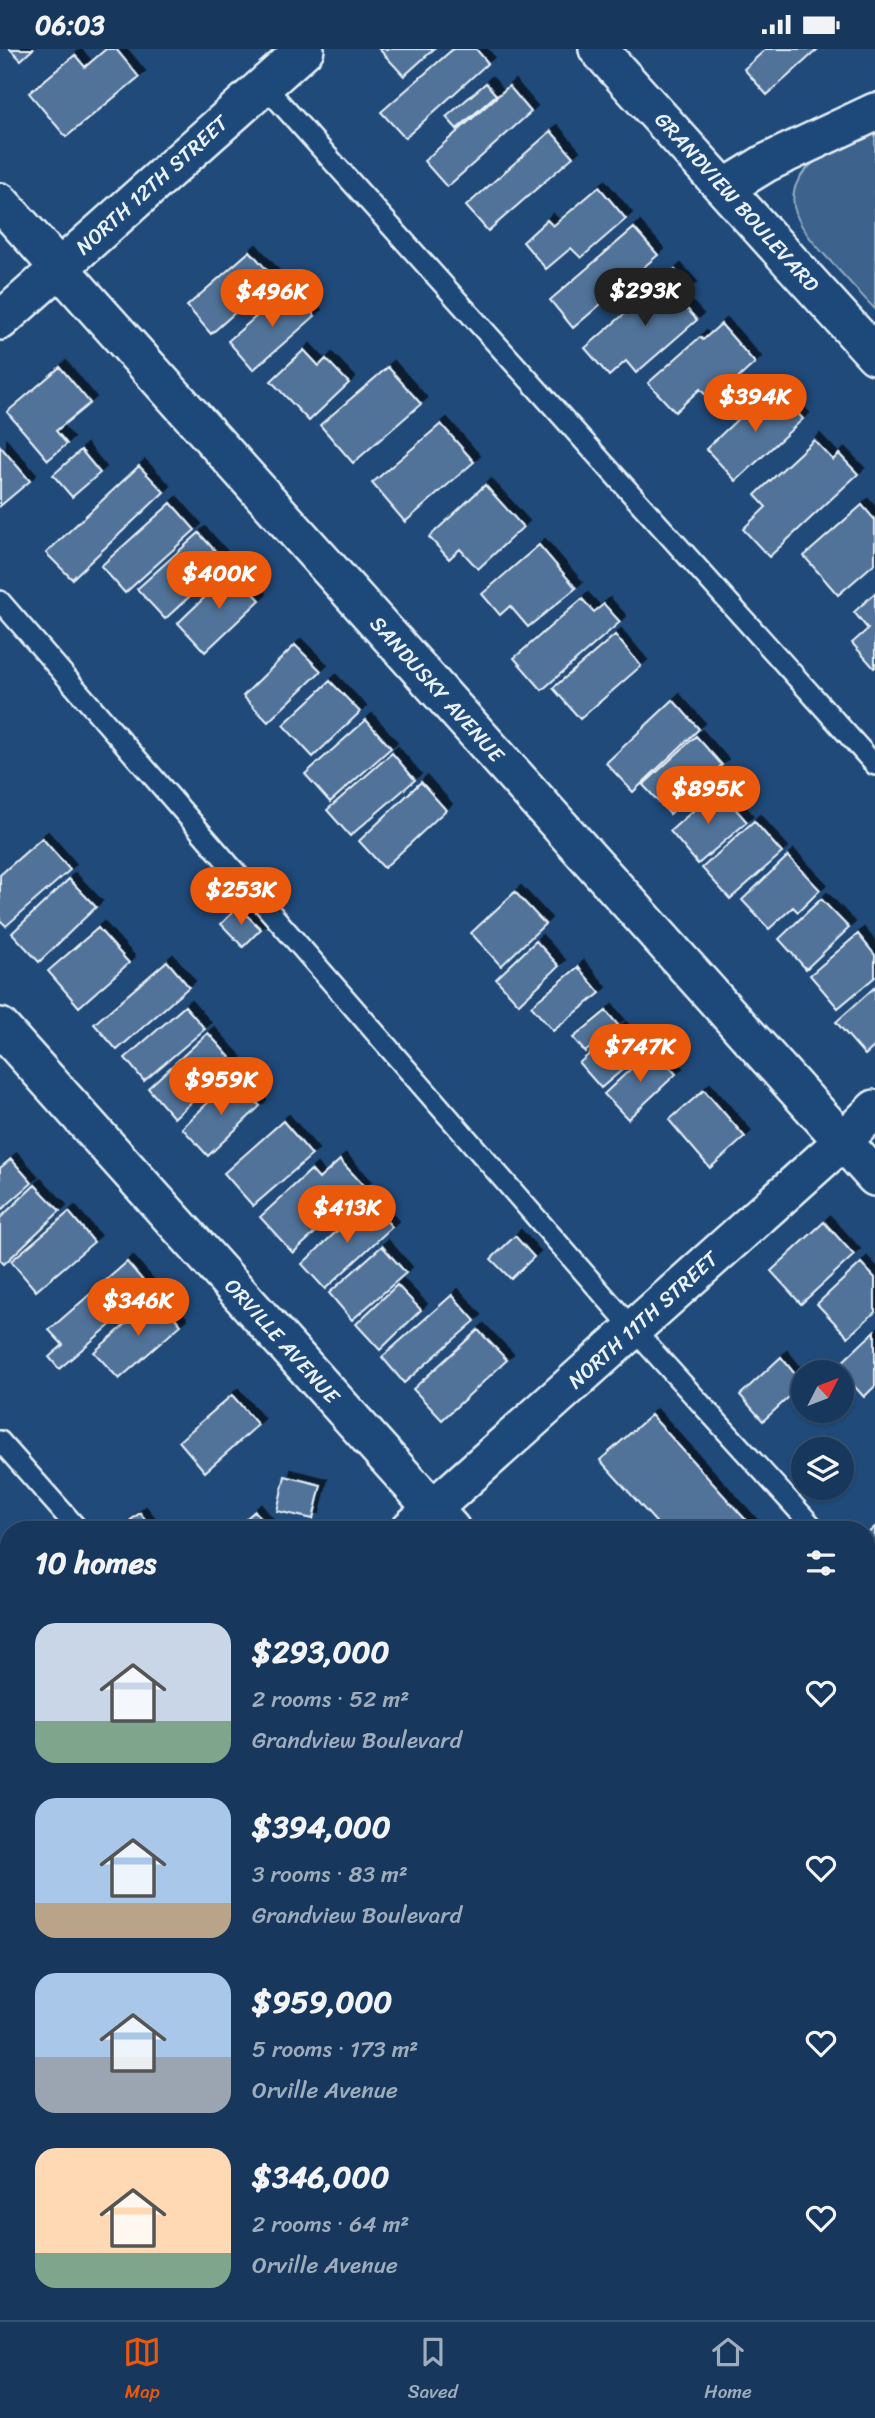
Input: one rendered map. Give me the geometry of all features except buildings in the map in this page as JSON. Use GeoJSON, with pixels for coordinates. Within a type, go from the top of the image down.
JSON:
{"type":"FeatureCollection","features":[{"type":"Feature","properties":{"kind":"street","name":"NORTH 12TH STREET"},"geometry":{"type":"LineString","coordinates":[[0,321],[304,49]]}},
{"type":"Feature","properties":{"kind":"street","name":"GRANDVIEW BOULEVARD"},"geometry":{"type":"LineString","coordinates":[[598,49],[875,355]]}},
{"type":"Feature","properties":{"kind":"street"},"geometry":{"type":"LineString","coordinates":[[725,188],[766,163],[875,112]]}},
{"type":"Feature","properties":{"kind":"street","name":"SANDUSKY AVENUE"},"geometry":{"type":"LineString","coordinates":[[0,202],[875,1177]]}},
{"type":"Feature","properties":{"kind":"street","name":"ORVILLE AVENUE"},"geometry":{"type":"LineString","coordinates":[[0,1027],[429,1521]]}},
{"type":"Feature","properties":{"kind":"street","name":"NORTH 11TH STREET"},"geometry":{"type":"LineString","coordinates":[[433,1521],[633,1329],[843,1141],[875,1109]]}},
{"type":"Feature","properties":{"kind":"lane"},"geometry":{"type":"LineString","coordinates":[[264,85],[875,765]]}},
{"type":"Feature","properties":{"kind":"lane"},"geometry":{"type":"LineString","coordinates":[[0,601],[633,1329],[808,1521]]}},
{"type":"Feature","properties":{"kind":"lane"},"geometry":{"type":"LineString","coordinates":[[0,1441],[71,1521]]}},
{"type":"Feature","properties":{"kind":"shaded area"},"geometry":{"type":"Polygon","coordinates":[[[875,133],[875,309],[805,230],[794,204],[794,191],[800,178],[812,164],[834,150],[875,133]]]}}]}
